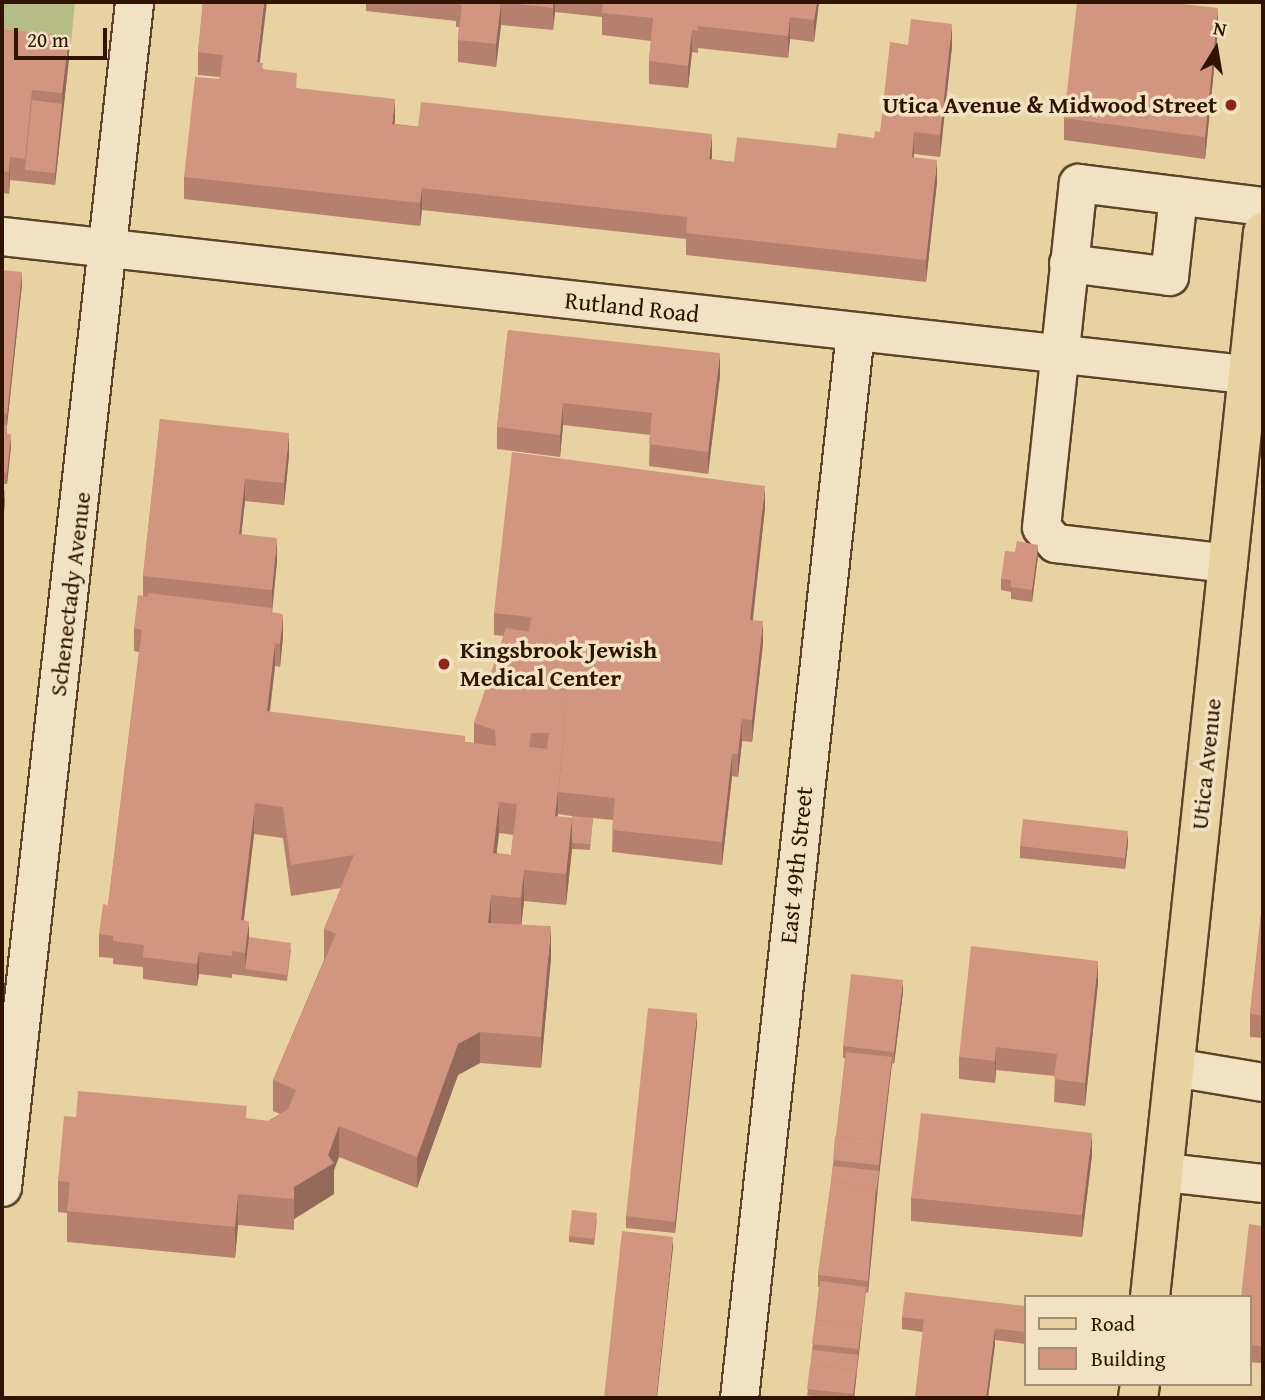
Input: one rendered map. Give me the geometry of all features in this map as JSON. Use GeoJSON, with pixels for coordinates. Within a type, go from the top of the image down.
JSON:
{"type":"FeatureCollection","features":[{"type":"Feature","properties":{"kind":"main road","name":"Utica Avenue"},"geometry":{"type":"LineString","coordinates":[[1150,1295],[1228,563],[1255,375],[1263,232]]}},
{"type":"Feature","properties":{"kind":"street","name":"Schenectady Avenue"},"geometry":{"type":"LineString","coordinates":[[2,1187],[109,249],[134,2]]}},
{"type":"Feature","properties":{"kind":"street"},"geometry":{"type":"LineString","coordinates":[[1228,563],[1055,543],[1041,527],[1078,184],[1263,206]]}},
{"type":"Feature","properties":{"kind":"street"},"geometry":{"type":"LineString","coordinates":[[1069,264],[1169,276],[1178,196]]}},
{"type":"Feature","properties":{"kind":"street","name":"Rutland Road"},"geometry":{"type":"LineString","coordinates":[[2,236],[1255,375]]}},
{"type":"Feature","properties":{"kind":"street","name":"East 49th Street"},"geometry":{"type":"LineString","coordinates":[[738,1398],[855,332]]}},
{"type":"Feature","properties":{"kind":"street"},"geometry":{"type":"LineString","coordinates":[[1174,1068],[1263,1082]]}},
{"type":"Feature","properties":{"kind":"street"},"geometry":{"type":"LineString","coordinates":[[1164,1172],[1263,1184]]}},
{"type":"Feature","properties":{"kind":"green space"},"geometry":{"type":"Polygon","coordinates":[[[2,2],[75,2],[70,52],[2,45],[2,2]]]}},
{"type":"Feature","properties":{"kind":"building"},"geometry":{"type":"Polygon","coordinates":[[[203,2],[264,2],[257,62],[263,63],[262,69],[297,73],[296,88],[395,99],[392,124],[418,127],[421,102],[712,134],[709,159],[734,162],[737,137],[836,148],[838,133],[874,138],[875,131],[880,132],[890,42],[908,45],[911,19],[952,24],[940,135],[914,132],[912,157],[937,160],[926,260],[686,233],[687,217],[422,188],[420,203],[184,177],[195,77],[220,79],[223,55],[198,52],[203,2]]]}},
{"type":"Feature","properties":{"kind":"building"},"geometry":{"type":"Polygon","coordinates":[[[456,2],[501,2],[496,44],[458,40],[462,5],[456,2]]]}},
{"type":"Feature","properties":{"kind":"building"},"geometry":{"type":"Polygon","coordinates":[[[501,2],[553,2],[553,8],[501,2]]]}},
{"type":"Feature","properties":{"kind":"building"},"geometry":{"type":"Polygon","coordinates":[[[603,2],[817,2],[814,20],[790,17],[788,36],[698,26],[698,31],[692,30],[688,66],[649,61],[653,18],[602,13],[603,2]]]}},
{"type":"Feature","properties":{"kind":"building"},"geometry":{"type":"Polygon","coordinates":[[[1077,2],[1166,2],[1218,8],[1205,137],[1064,118],[1077,2]]]}},
{"type":"Feature","properties":{"kind":"building"},"geometry":{"type":"Polygon","coordinates":[[[2,29],[69,36],[62,93],[32,90],[25,159],[10,157],[9,172],[2,171],[2,29]]]}},
{"type":"Feature","properties":{"kind":"building"},"geometry":{"type":"Polygon","coordinates":[[[32,100],[62,104],[55,173],[25,170],[32,100]]]}},
{"type":"Feature","properties":{"kind":"building"},"geometry":{"type":"Polygon","coordinates":[[[2,270],[22,272],[7,414],[2,413],[2,270]]]}},
{"type":"Feature","properties":{"kind":"building"},"geometry":{"type":"Polygon","coordinates":[[[508,330],[720,353],[708,452],[649,444],[652,413],[563,403],[560,435],[497,427],[508,330]]]}},
{"type":"Feature","properties":{"kind":"building"},"geometry":{"type":"Polygon","coordinates":[[[160,419],[289,433],[284,483],[245,479],[239,534],[277,538],[272,590],[143,576],[160,419]]]}},
{"type":"Feature","properties":{"kind":"building"},"geometry":{"type":"Polygon","coordinates":[[[2,424],[7,425],[6,434],[11,434],[7,473],[2,472],[2,424]]]}},
{"type":"Feature","properties":{"kind":"building"},"geometry":{"type":"Polygon","coordinates":[[[512,452],[765,486],[750,620],[763,621],[752,720],[742,719],[738,754],[732,754],[722,842],[612,830],[615,798],[558,792],[565,727],[554,636],[529,632],[531,617],[494,613],[512,452]]]}},
{"type":"Feature","properties":{"kind":"building"},"geometry":{"type":"Polygon","coordinates":[[[2,490],[5,490],[2,521],[2,490]]]}},
{"type":"Feature","properties":{"kind":"building"},"geometry":{"type":"Polygon","coordinates":[[[1017,541],[1038,545],[1032,590],[1011,587],[1011,580],[1001,579],[1005,551],[1015,552],[1017,541]]]}},
{"type":"Feature","properties":{"kind":"building"},"geometry":{"type":"Polygon","coordinates":[[[148,593],[272,608],[271,612],[283,614],[280,644],[275,643],[241,920],[249,921],[245,953],[232,951],[232,956],[199,952],[197,964],[143,957],[144,945],[113,941],[113,936],[99,934],[103,904],[108,905],[142,630],[134,628],[138,595],[148,597],[148,593]]]}},
{"type":"Feature","properties":{"kind":"building"},"geometry":{"type":"Polygon","coordinates":[[[506,628],[554,636],[565,727],[555,816],[572,818],[566,874],[524,870],[521,898],[491,895],[488,923],[551,926],[541,1037],[480,1032],[458,1044],[417,1157],[339,1126],[328,1155],[334,1163],[294,1187],[294,1199],[238,1194],[235,1227],[67,1211],[70,1182],[58,1181],[64,1116],[76,1117],[78,1091],[247,1106],[246,1118],[268,1121],[288,1109],[296,1090],[273,1080],[336,934],[324,929],[354,855],[291,865],[283,807],[254,803],[266,711],[465,736],[465,742],[496,746],[495,730],[474,723],[506,628]],[[531,733],[529,747],[547,749],[549,733],[531,733]],[[499,802],[493,853],[511,855],[517,804],[499,802]]]}},
{"type":"Feature","properties":{"kind":"building"},"geometry":{"type":"Polygon","coordinates":[[[572,816],[593,818],[590,844],[572,843],[572,816]]]}},
{"type":"Feature","properties":{"kind":"building"},"geometry":{"type":"Polygon","coordinates":[[[1023,819],[1128,831],[1125,858],[1020,846],[1023,819]]]}},
{"type":"Feature","properties":{"kind":"building"},"geometry":{"type":"Polygon","coordinates":[[[1263,897],[1263,1016],[1250,1014],[1263,897]]]}},
{"type":"Feature","properties":{"kind":"building"},"geometry":{"type":"Polygon","coordinates":[[[249,937],[291,943],[287,975],[245,969],[249,937]]]}},
{"type":"Feature","properties":{"kind":"building"},"geometry":{"type":"Polygon","coordinates":[[[971,946],[1098,961],[1085,1083],[1054,1079],[1057,1054],[996,1047],[995,1061],[959,1057],[971,946]]]}},
{"type":"Feature","properties":{"kind":"building"},"geometry":{"type":"Polygon","coordinates":[[[851,974],[903,980],[894,1052],[843,1046],[851,974]]]}},
{"type":"Feature","properties":{"kind":"building"},"geometry":{"type":"Polygon","coordinates":[[[648,1008],[697,1013],[675,1222],[626,1216],[648,1008]]]}},
{"type":"Feature","properties":{"kind":"building"},"geometry":{"type":"Polygon","coordinates":[[[846,1052],[892,1057],[881,1147],[881,1141],[836,1136],[846,1052]]]}},
{"type":"Feature","properties":{"kind":"building"},"geometry":{"type":"Polygon","coordinates":[[[921,1113],[1092,1133],[1082,1215],[911,1198],[921,1113]]]}},
{"type":"Feature","properties":{"kind":"building"},"geometry":{"type":"Polygon","coordinates":[[[835,1136],[881,1141],[879,1165],[833,1160],[835,1136]]]}},
{"type":"Feature","properties":{"kind":"building"},"geometry":{"type":"Polygon","coordinates":[[[833,1166],[879,1171],[876,1193],[876,1187],[831,1182],[833,1166]]]}},
{"type":"Feature","properties":{"kind":"building"},"geometry":{"type":"Polygon","coordinates":[[[831,1182],[876,1187],[868,1281],[818,1275],[831,1182]]]}},
{"type":"Feature","properties":{"kind":"building"},"geometry":{"type":"Polygon","coordinates":[[[572,1210],[597,1213],[594,1239],[569,1236],[572,1210]]]}},
{"type":"Feature","properties":{"kind":"building"},"geometry":{"type":"Polygon","coordinates":[[[1249,1224],[1263,1226],[1263,1354],[1262,1346],[1251,1345],[1251,1295],[1241,1295],[1249,1224]]]}},
{"type":"Feature","properties":{"kind":"building"},"geometry":{"type":"Polygon","coordinates":[[[622,1231],[673,1237],[656,1398],[604,1398],[622,1231]]]}},
{"type":"Feature","properties":{"kind":"building"},"geometry":{"type":"Polygon","coordinates":[[[820,1281],[866,1287],[861,1331],[861,1325],[816,1320],[820,1281]]]}},
{"type":"Feature","properties":{"kind":"building"},"geometry":{"type":"Polygon","coordinates":[[[905,1292],[1024,1306],[1024,1332],[902,1317],[905,1292]]]}},
{"type":"Feature","properties":{"kind":"building"},"geometry":{"type":"Polygon","coordinates":[[[924,1319],[995,1328],[986,1398],[915,1398],[924,1319]]]}},
{"type":"Feature","properties":{"kind":"building"},"geometry":{"type":"Polygon","coordinates":[[[815,1320],[861,1325],[858,1349],[812,1344],[815,1320]]]}},
{"type":"Feature","properties":{"kind":"building"},"geometry":{"type":"Polygon","coordinates":[[[812,1350],[858,1355],[856,1376],[856,1370],[811,1365],[812,1350]]]}},
{"type":"Feature","properties":{"kind":"building"},"geometry":{"type":"Polygon","coordinates":[[[810,1365],[856,1370],[853,1394],[807,1389],[810,1365]]]}},
{"type":"Feature","properties":{"kind":"building"},"geometry":{"type":"Polygon","coordinates":[[[807,1395],[835,1398],[807,1398],[807,1395]]]}},
{"type":"Feature","properties":{"kind":"place","name":"Utica Avenue & Midwood Street"},"geometry":{"type":"Point","coordinates":[1231,105]}},
{"type":"Feature","properties":{"kind":"place","name":"Kingsbrook Jewish Medical Center"},"geometry":{"type":"Point","coordinates":[444,664]}}]}
